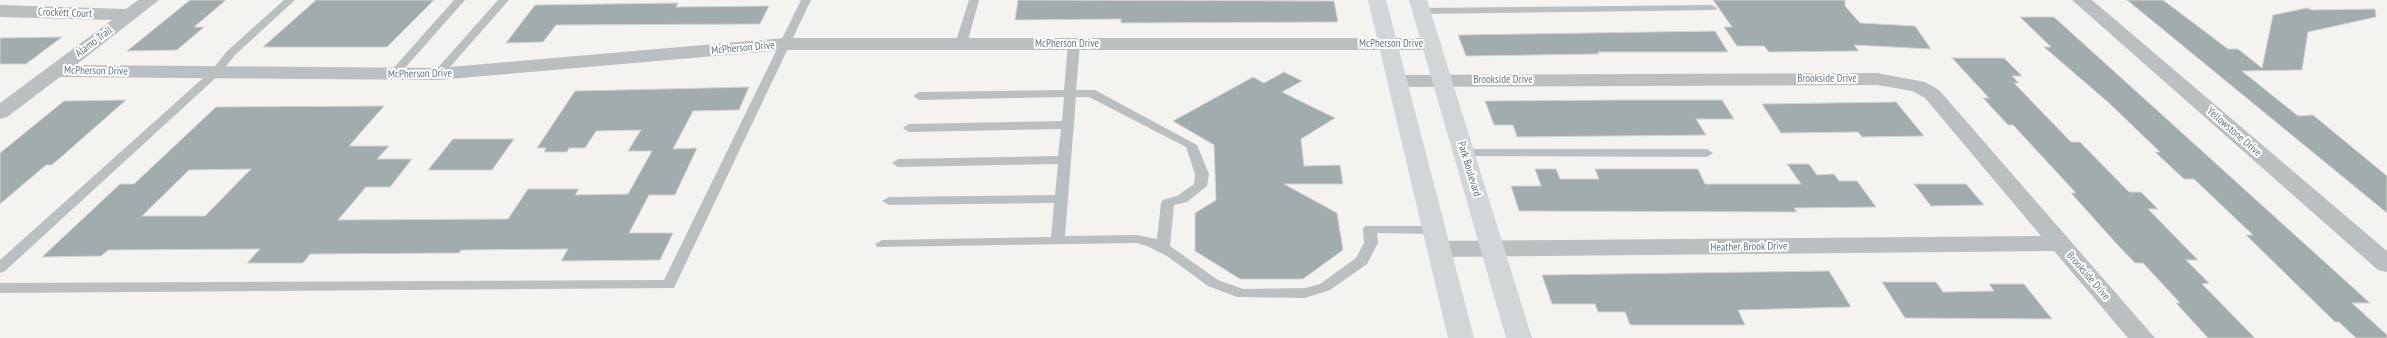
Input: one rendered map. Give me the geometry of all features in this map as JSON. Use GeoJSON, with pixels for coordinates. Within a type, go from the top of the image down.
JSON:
{"type":"FeatureCollection","features":[{"type":"Feature","properties":{"kind":"main road"},"geometry":{"type":"LineString","coordinates":[[1377,0],[1461,338]]}},
{"type":"Feature","properties":{"kind":"main road","name":"Park Boulevard"},"geometry":{"type":"LineString","coordinates":[[1420,5],[1519,338]]}},
{"type":"Feature","properties":{"kind":"street","name":"Alamo Trail"},"geometry":{"type":"LineString","coordinates":[[0,113],[150,0]]}},
{"type":"Feature","properties":{"kind":"street","name":"Yellowstone Drive"},"geometry":{"type":"LineString","coordinates":[[2081,0],[2387,264]]}},
{"type":"Feature","properties":{"kind":"street","name":"Crockett Court"},"geometry":{"type":"LineString","coordinates":[[0,11],[130,15]]}},
{"type":"Feature","properties":{"kind":"street","name":"McPherson Drive"},"geometry":{"type":"LineString","coordinates":[[56,71],[438,74],[784,44],[1431,44]]}},
{"type":"Feature","properties":{"kind":"street","name":"Brookside Drive"},"geometry":{"type":"LineString","coordinates":[[1397,81],[1877,79],[1908,83],[1932,94],[2059,244],[2142,338]]}},
{"type":"Feature","properties":{"kind":"street","name":"Heather Brook Drive"},"geometry":{"type":"LineString","coordinates":[[1437,240],[1492,249],[2059,244]]}},
{"type":"Feature","properties":{"kind":"lane"},"geometry":{"type":"LineString","coordinates":[[0,268],[216,72],[231,53],[290,0]]}},
{"type":"Feature","properties":{"kind":"lane"},"geometry":{"type":"LineString","coordinates":[[393,74],[460,0]]}},
{"type":"Feature","properties":{"kind":"lane"},"geometry":{"type":"LineString","coordinates":[[438,74],[504,0]]}},
{"type":"Feature","properties":{"kind":"lane"},"geometry":{"type":"LineString","coordinates":[[0,288],[669,285],[806,0]]}},
{"type":"Feature","properties":{"kind":"lane"},"geometry":{"type":"LineString","coordinates":[[961,44],[974,0]]}},
{"type":"Feature","properties":{"kind":"lane"},"geometry":{"type":"LineString","coordinates":[[1420,5],[1712,8]]}},
{"type":"Feature","properties":{"kind":"lane"},"geometry":{"type":"LineString","coordinates":[[1058,241],[1074,44]]}},
{"type":"Feature","properties":{"kind":"lane"},"geometry":{"type":"LineString","coordinates":[[919,96],[1091,93],[1191,145],[1198,156],[1202,174],[1200,186],[1182,199],[1168,204],[1162,248]]}},
{"type":"Feature","properties":{"kind":"lane"},"geometry":{"type":"LineString","coordinates":[[909,128],[1068,125]]}},
{"type":"Feature","properties":{"kind":"lane"},"geometry":{"type":"LineString","coordinates":[[1464,153],[1707,153]]}},
{"type":"Feature","properties":{"kind":"lane"},"geometry":{"type":"LineString","coordinates":[[898,163],[1065,160]]}},
{"type":"Feature","properties":{"kind":"lane"},"geometry":{"type":"LineString","coordinates":[[889,201],[1062,199]]}},
{"type":"Feature","properties":{"kind":"lane"},"geometry":{"type":"LineString","coordinates":[[882,244],[1137,239],[1151,242],[1213,283],[1242,294],[1305,293],[1325,287],[1362,260],[1371,243],[1370,229],[1437,240]]}},
{"type":"Feature","properties":{"kind":"building"},"geometry":{"type":"Polygon","coordinates":[[[190,0],[226,0],[194,27],[204,27],[177,50],[127,51],[190,0]]]}},
{"type":"Feature","properties":{"kind":"building"},"geometry":{"type":"Polygon","coordinates":[[[316,0],[434,0],[387,47],[263,47],[316,0]]]}},
{"type":"Feature","properties":{"kind":"building"},"geometry":{"type":"Polygon","coordinates":[[[1018,0],[1334,1],[1338,22],[1121,23],[1121,19],[1015,20],[1018,0]]]}},
{"type":"Feature","properties":{"kind":"building"},"geometry":{"type":"Polygon","coordinates":[[[1713,0],[1845,0],[1845,6],[1860,23],[1915,26],[1931,49],[1854,45],[1859,51],[1769,52],[1764,46],[1737,46],[1724,27],[1732,27],[1713,0]]]}},
{"type":"Feature","properties":{"kind":"building"},"geometry":{"type":"Polygon","coordinates":[[[2127,0],[2163,0],[2228,49],[2238,49],[2262,68],[2273,15],[2307,8],[2312,10],[2375,9],[2376,17],[2308,32],[2302,70],[2242,71],[2298,116],[2313,115],[2387,176],[2387,213],[2127,0]]]}},
{"type":"Feature","properties":{"kind":"building"},"geometry":{"type":"Polygon","coordinates":[[[678,3],[676,7],[769,6],[760,24],[556,25],[543,42],[506,43],[535,5],[678,3]]]}},
{"type":"Feature","properties":{"kind":"building"},"geometry":{"type":"Polygon","coordinates":[[[2020,17],[2054,17],[2370,303],[2352,303],[2387,335],[2387,338],[2356,338],[2339,322],[2335,322],[2246,235],[2253,235],[2194,179],[2184,179],[2155,152],[2160,152],[2109,103],[2044,47],[2051,47],[2020,17]]]}},
{"type":"Feature","properties":{"kind":"building"},"geometry":{"type":"Polygon","coordinates":[[[1715,31],[1728,52],[1598,52],[1599,54],[1466,56],[1458,35],[1715,31]]]}},
{"type":"Feature","properties":{"kind":"building"},"geometry":{"type":"Polygon","coordinates":[[[62,37],[26,64],[0,64],[0,38],[62,37]]]}},
{"type":"Feature","properties":{"kind":"building"},"geometry":{"type":"Polygon","coordinates":[[[1952,58],[2004,58],[2022,76],[2012,76],[2019,83],[2014,83],[2071,142],[2080,142],[2129,192],[2141,192],[2158,209],[2148,209],[2198,260],[2186,260],[2209,283],[2202,284],[2255,338],[2208,338],[2176,303],[2180,303],[2143,263],[2135,263],[2071,193],[2076,193],[2013,125],[2008,125],[1983,98],[1989,98],[1952,58]]]}},
{"type":"Feature","properties":{"kind":"building"},"geometry":{"type":"Polygon","coordinates":[[[1284,72],[1302,81],[1282,92],[1335,118],[1301,139],[1304,166],[1340,165],[1343,184],[1284,184],[1337,213],[1343,250],[1303,279],[1240,279],[1195,251],[1195,213],[1216,200],[1214,145],[1173,121],[1253,77],[1264,83],[1284,72]]]}},
{"type":"Feature","properties":{"kind":"building"},"geometry":{"type":"Polygon","coordinates":[[[749,87],[739,110],[693,111],[673,149],[697,148],[675,195],[649,195],[629,233],[673,233],[660,260],[561,261],[568,249],[461,250],[459,253],[310,254],[303,263],[247,263],[260,249],[108,250],[101,256],[42,257],[120,184],[134,184],[216,107],[384,106],[349,146],[389,146],[377,159],[412,159],[390,187],[366,187],[338,220],[508,219],[528,189],[579,189],[575,195],[628,194],[652,151],[628,151],[641,130],[596,131],[585,148],[569,148],[567,152],[544,152],[546,148],[537,148],[575,91],[749,87]],[[251,169],[189,170],[142,216],[205,216],[251,169]]]}},
{"type":"Feature","properties":{"kind":"building"},"geometry":{"type":"Polygon","coordinates":[[[126,100],[52,165],[46,165],[0,204],[0,153],[64,101],[126,100]]]}},
{"type":"Feature","properties":{"kind":"building"},"geometry":{"type":"Polygon","coordinates":[[[1722,100],[1734,119],[1696,119],[1706,135],[1517,137],[1513,125],[1494,125],[1485,101],[1722,100]]]}},
{"type":"Feature","properties":{"kind":"building"},"geometry":{"type":"Polygon","coordinates":[[[1896,102],[1924,136],[1862,137],[1858,132],[1781,133],[1762,104],[1896,102]]]}},
{"type":"Feature","properties":{"kind":"building"},"geometry":{"type":"Polygon","coordinates":[[[453,139],[514,139],[492,170],[428,170],[453,139]]]}},
{"type":"Feature","properties":{"kind":"building"},"geometry":{"type":"Polygon","coordinates":[[[1787,164],[1809,164],[1817,175],[1834,174],[1839,181],[1857,181],[1876,207],[1794,208],[1797,212],[1519,211],[1511,186],[1541,186],[1535,169],[1556,169],[1560,179],[1599,179],[1595,169],[1698,169],[1705,184],[1801,184],[1787,164]]]}},
{"type":"Feature","properties":{"kind":"building"},"geometry":{"type":"Polygon","coordinates":[[[1914,184],[1966,184],[1984,205],[1931,206],[1914,184]]]}},
{"type":"Feature","properties":{"kind":"building"},"geometry":{"type":"Polygon","coordinates":[[[1829,271],[1851,307],[1738,310],[1745,325],[1630,325],[1625,312],[1598,312],[1595,304],[1552,304],[1542,275],[1829,271]]]}},
{"type":"Feature","properties":{"kind":"building"},"geometry":{"type":"Polygon","coordinates":[[[1882,282],[1936,282],[1943,292],[1994,291],[1989,284],[2024,284],[2052,319],[1905,318],[1882,282]]]}}]}
